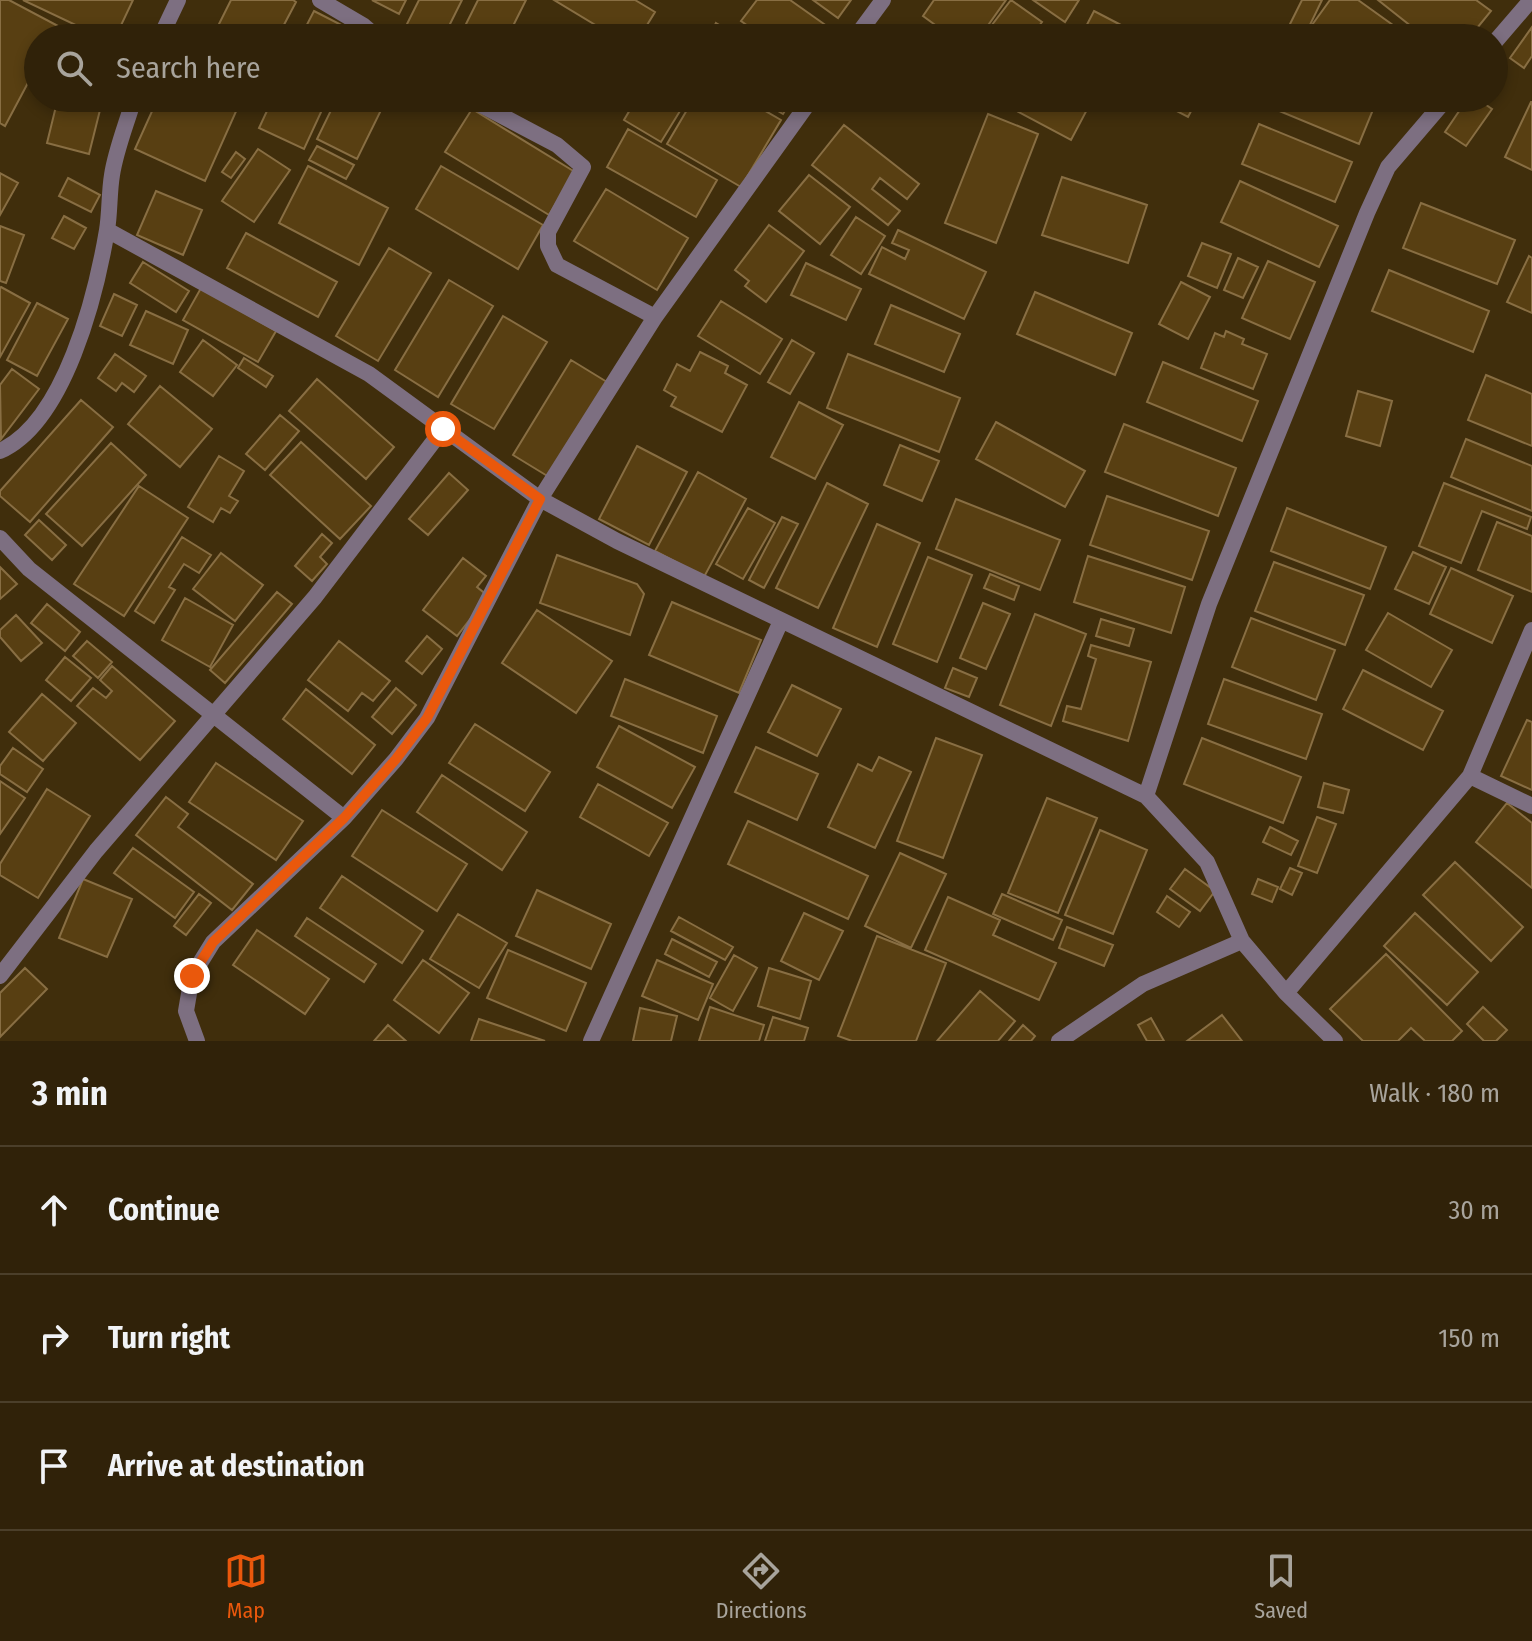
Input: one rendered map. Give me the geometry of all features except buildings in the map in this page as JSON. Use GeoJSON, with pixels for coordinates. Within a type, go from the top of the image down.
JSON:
{"type":"FeatureCollection","features":[{"type":"Feature","properties":{"kind":"street"},"geometry":{"type":"LineString","coordinates":[[167,24],[178,0]]}},
{"type":"Feature","properties":{"kind":"street"},"geometry":{"type":"LineString","coordinates":[[320,0],[361,24]]}},
{"type":"Feature","properties":{"kind":"street"},"geometry":{"type":"LineString","coordinates":[[865,24],[883,0]]}},
{"type":"Feature","properties":{"kind":"street"},"geometry":{"type":"LineString","coordinates":[[1508,27],[1531,0]]}},
{"type":"Feature","properties":{"kind":"street"},"geometry":{"type":"LineString","coordinates":[[0,451],[13,445],[49,406],[80,339],[107,230],[112,174],[130,112]]}},
{"type":"Feature","properties":{"kind":"street"},"geometry":{"type":"LineString","coordinates":[[495,112],[557,145],[583,167],[548,232],[548,246],[557,265],[655,317]]}},
{"type":"Feature","properties":{"kind":"street"},"geometry":{"type":"LineString","coordinates":[[197,1041],[186,1011],[192,976],[213,942],[344,818],[427,718],[540,499],[655,317],[802,112]]}},
{"type":"Feature","properties":{"kind":"street"},"geometry":{"type":"LineString","coordinates":[[1146,796],[1209,604],[1367,213],[1388,167],[1435,112]]}},
{"type":"Feature","properties":{"kind":"street"},"geometry":{"type":"LineString","coordinates":[[107,230],[369,374],[540,499],[617,541],[1146,796],[1207,862],[1242,941],[1286,993],[1335,1041]]}},
{"type":"Feature","properties":{"kind":"street"},"geometry":{"type":"LineString","coordinates":[[0,976],[96,851],[315,597],[443,429]]}},
{"type":"Feature","properties":{"kind":"street"},"geometry":{"type":"LineString","coordinates":[[0,538],[29,569],[344,818]]}},
{"type":"Feature","properties":{"kind":"street"},"geometry":{"type":"LineString","coordinates":[[591,1041],[781,621]]}},
{"type":"Feature","properties":{"kind":"street"},"geometry":{"type":"LineString","coordinates":[[1286,993],[1470,776],[1532,630]]}},
{"type":"Feature","properties":{"kind":"street"},"geometry":{"type":"LineString","coordinates":[[1470,776],[1532,806]]}},
{"type":"Feature","properties":{"kind":"street"},"geometry":{"type":"LineString","coordinates":[[1059,1041],[1143,984],[1242,941]]}},
{"type":"Feature","properties":{"kind":"route"},"geometry":{"type":"LineString","coordinates":[[192,976],[213,942],[344,818],[427,718],[540,499],[443,429]]}}]}
